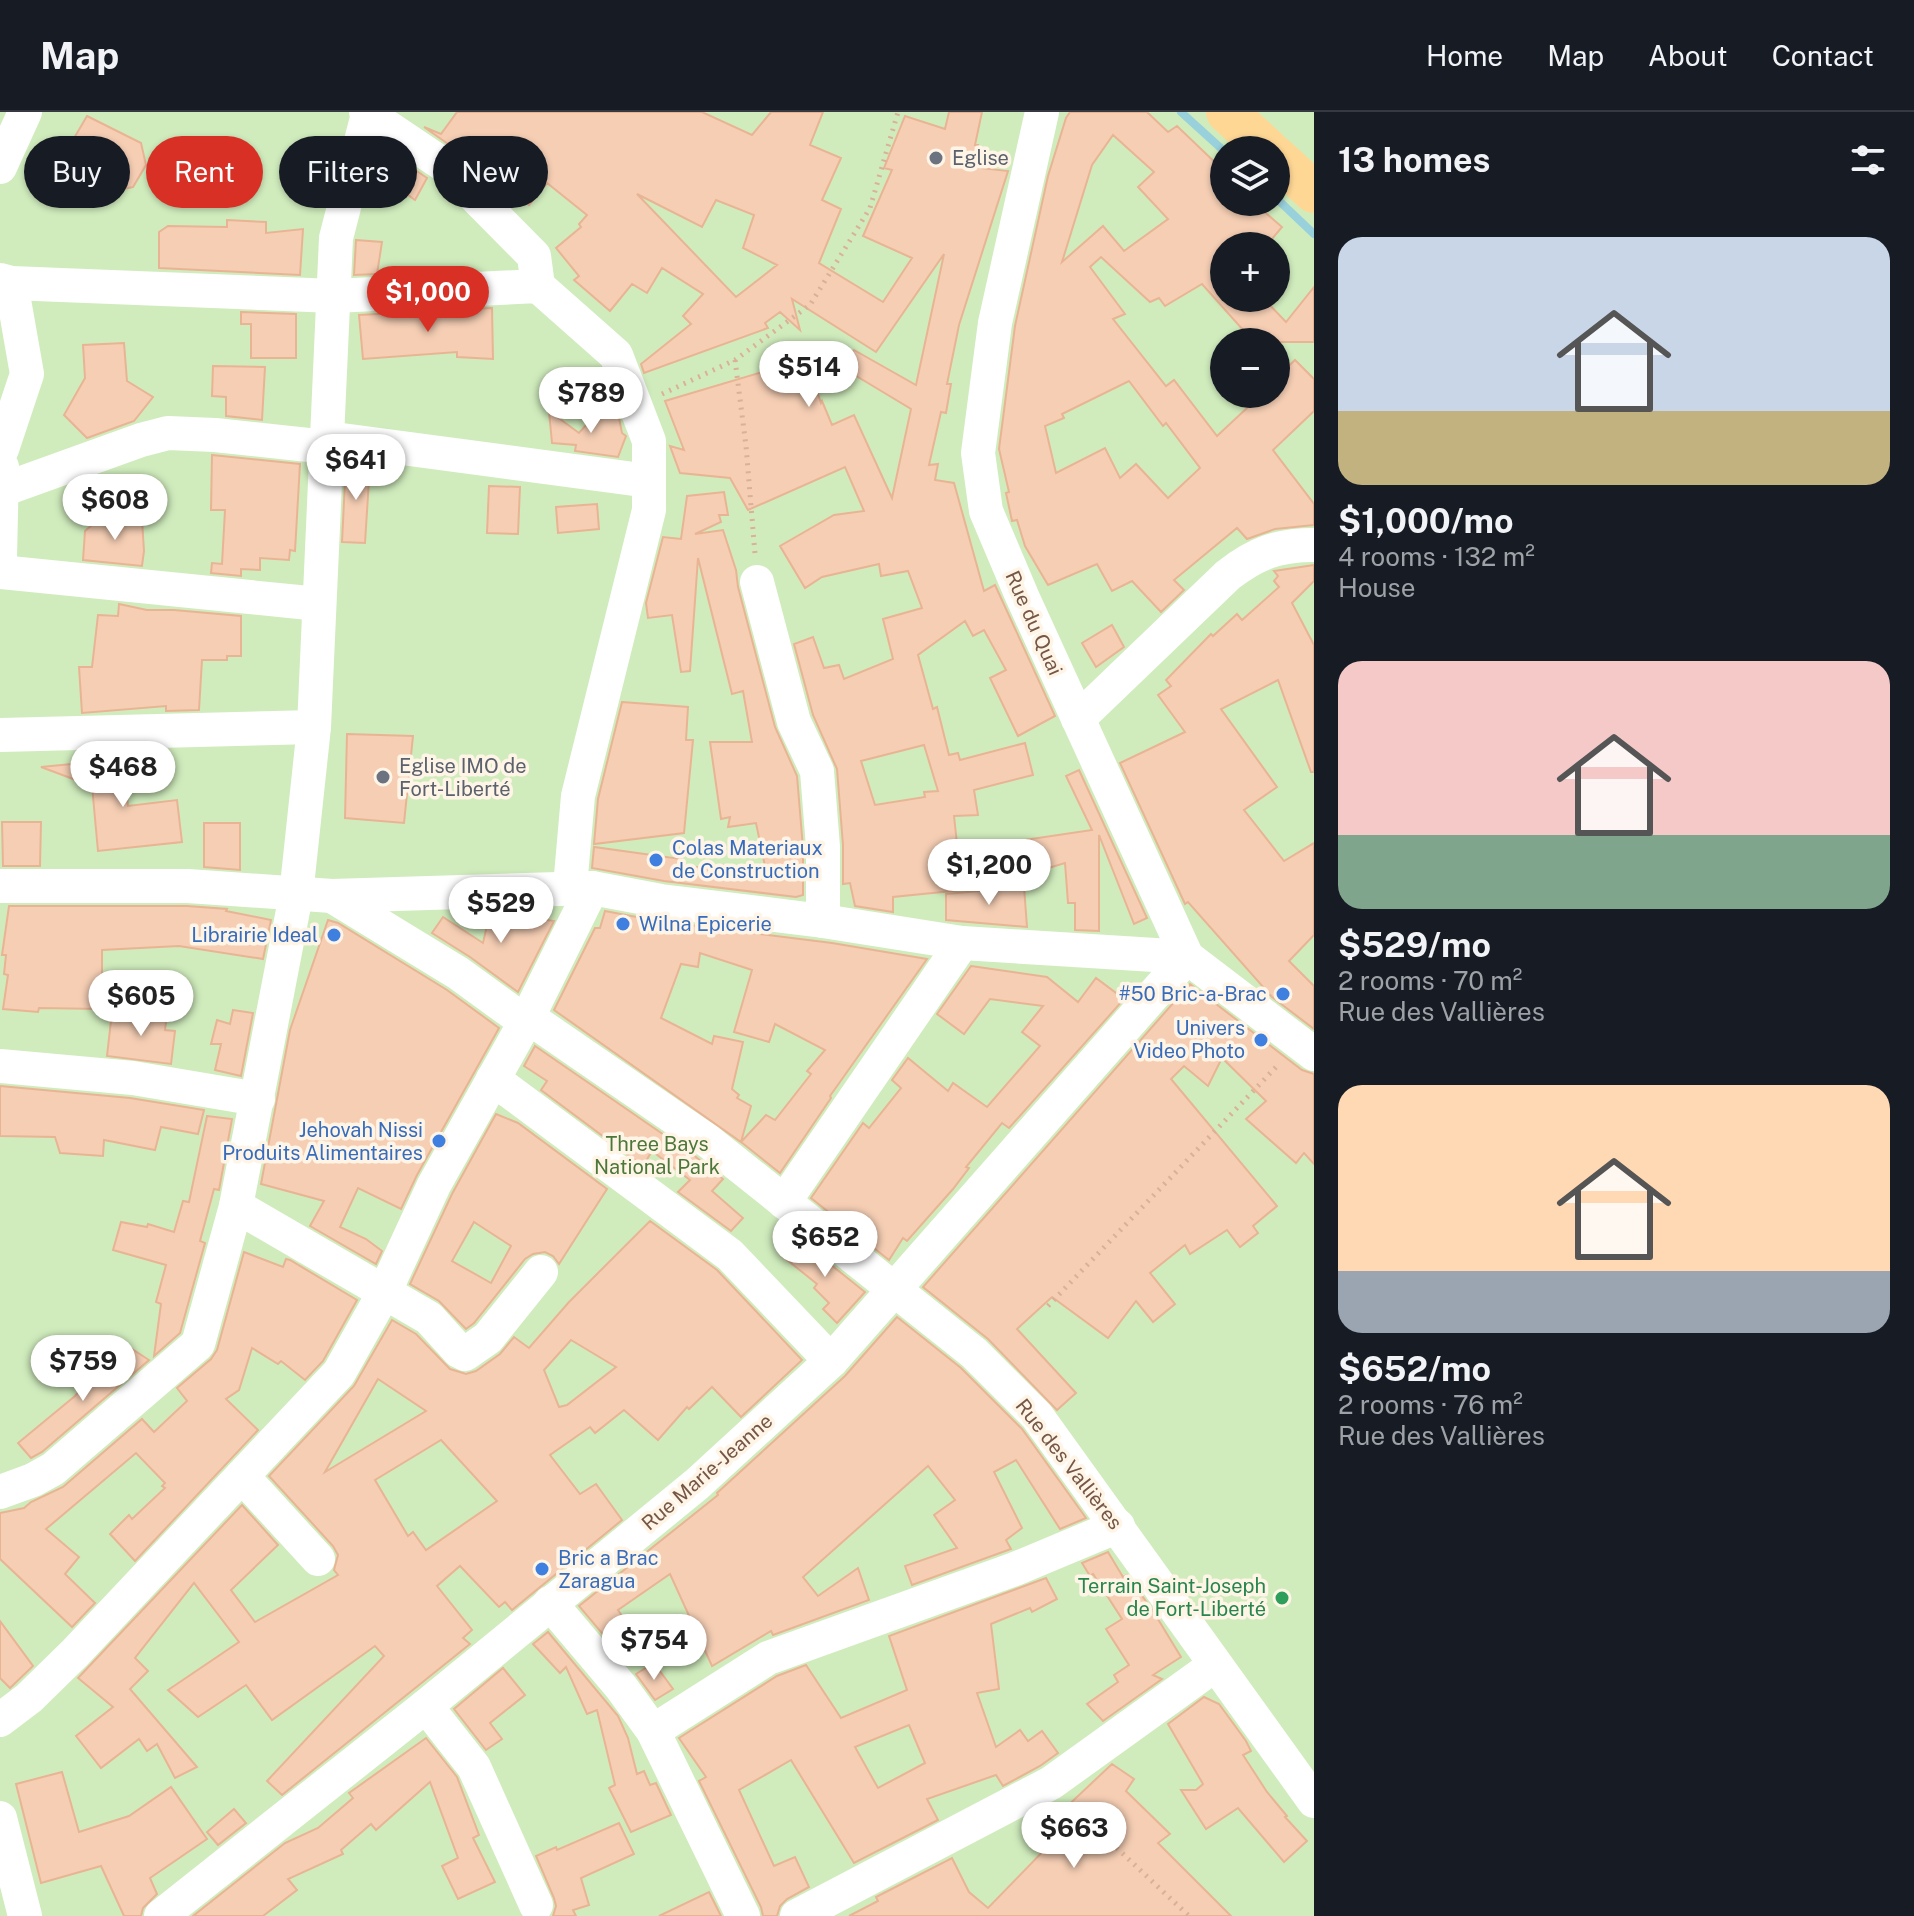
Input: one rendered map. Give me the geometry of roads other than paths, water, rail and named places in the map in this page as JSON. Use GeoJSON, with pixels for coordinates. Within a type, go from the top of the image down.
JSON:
{"type":"FeatureCollection","features":[{"type":"Feature","properties":{"kind":"main road"},"geometry":{"type":"LineString","coordinates":[[1227,112],[1253,136]]}},
{"type":"Feature","properties":{"kind":"main road"},"geometry":{"type":"LineString","coordinates":[[1290,170],[1314,192]]}},
{"type":"Feature","properties":{"kind":"street"},"geometry":{"type":"LineString","coordinates":[[4,153],[25,112]]}},
{"type":"Feature","properties":{"kind":"street","name":"Rue du Quai"},"geometry":{"type":"LineString","coordinates":[[1042,112],[995,323],[978,453],[986,511],[1187,957],[1307,1049]]}},
{"type":"Feature","properties":{"kind":"street"},"geometry":{"type":"LineString","coordinates":[[0,1492],[53,1469],[198,1344],[236,1206],[296,895],[314,727],[336,238],[367,113],[444,165],[534,256],[538,286],[616,355],[649,441],[649,510],[578,796],[581,887],[526,1019],[434,1185],[385,1291],[339,1373],[75,1653],[29,1698],[0,1720]]}},
{"type":"Feature","properties":{"kind":"street"},"geometry":{"type":"LineString","coordinates":[[0,558],[1,449],[27,374],[5,281],[334,296],[538,286]]}},
{"type":"Feature","properties":{"kind":"street"},"geometry":{"type":"LineString","coordinates":[[2,490],[168,433],[327,443],[649,481]]}},
{"type":"Feature","properties":{"kind":"street"},"geometry":{"type":"LineString","coordinates":[[1078,719],[1250,557],[1289,545],[1310,549]]}},
{"type":"Feature","properties":{"kind":"street"},"geometry":{"type":"LineString","coordinates":[[0,572],[319,604]]}},
{"type":"Feature","properties":{"kind":"street"},"geometry":{"type":"LineString","coordinates":[[757,582],[794,722],[817,771],[824,860],[823,921]]}},
{"type":"Feature","properties":{"kind":"street"},"geometry":{"type":"LineString","coordinates":[[0,735],[314,727]]}},
{"type":"Feature","properties":{"kind":"street"},"geometry":{"type":"LineString","coordinates":[[0,886],[188,886],[332,896],[581,887],[962,943],[1187,957]]}},
{"type":"Feature","properties":{"kind":"street","name":"Rue des Vallières"},"geometry":{"type":"LineString","coordinates":[[332,896],[458,973],[708,1141],[974,1353],[1037,1416],[1314,1801]]}},
{"type":"Feature","properties":{"kind":"street"},"geometry":{"type":"LineString","coordinates":[[784,1202],[962,943]]}},
{"type":"Feature","properties":{"kind":"street","name":"Rue Marie-Jeanne"},"geometry":{"type":"LineString","coordinates":[[161,1916],[426,1706],[697,1484],[831,1361],[1187,957]]}},
{"type":"Feature","properties":{"kind":"street"},"geometry":{"type":"LineString","coordinates":[[0,1066],[133,1078],[258,1099]]}},
{"type":"Feature","properties":{"kind":"street"},"geometry":{"type":"LineString","coordinates":[[493,1079],[730,1255],[831,1361]]}},
{"type":"Feature","properties":{"kind":"street"},"geometry":{"type":"LineString","coordinates":[[236,1206],[429,1318],[465,1354],[488,1338],[541,1272]]}},
{"type":"Feature","properties":{"kind":"street"},"geometry":{"type":"LineString","coordinates":[[242,1476],[318,1559]]}},
{"type":"Feature","properties":{"kind":"street"},"geometry":{"type":"LineString","coordinates":[[653,1731],[768,1658],[1015,1569],[1118,1526]]}},
{"type":"Feature","properties":{"kind":"street"},"geometry":{"type":"LineString","coordinates":[[550,1603],[621,1687],[653,1731],[743,1916]]}},
{"type":"Feature","properties":{"kind":"street"},"geometry":{"type":"LineString","coordinates":[[797,1916],[1051,1783],[1215,1665]]}},
{"type":"Feature","properties":{"kind":"street"},"geometry":{"type":"LineString","coordinates":[[426,1706],[474,1767],[536,1905]]}},
{"type":"Feature","properties":{"kind":"street"},"geometry":{"type":"LineString","coordinates":[[0,1818],[25,1916]]}},
{"type":"Feature","properties":{"kind":"waterway"},"geometry":{"type":"LineString","coordinates":[[1181,112],[1210,138]]}},
{"type":"Feature","properties":{"kind":"waterway"},"geometry":{"type":"LineString","coordinates":[[1290,211],[1314,234]]}},
{"type":"Feature","properties":{"kind":"place","name":"Eglise"},"geometry":{"type":"Point","coordinates":[936,158]}},
{"type":"Feature","properties":{"kind":"place","name":"Eglise IMO de Fort-Liberté"},"geometry":{"type":"Point","coordinates":[383,777]}},
{"type":"Feature","properties":{"kind":"place","name":"Colas Materiaux de Construction"},"geometry":{"type":"Point","coordinates":[656,860]}},
{"type":"Feature","properties":{"kind":"place","name":"Wilna Epicerie"},"geometry":{"type":"Point","coordinates":[623,924]}},
{"type":"Feature","properties":{"kind":"place","name":"Librairie Ideal"},"geometry":{"type":"Point","coordinates":[334,935]}},
{"type":"Feature","properties":{"kind":"place","name":"#50 Bric-a-Brac"},"geometry":{"type":"Point","coordinates":[1283,994]}},
{"type":"Feature","properties":{"kind":"place","name":"Univers Video Photo"},"geometry":{"type":"Point","coordinates":[1261,1040]}},
{"type":"Feature","properties":{"kind":"place","name":"Jehovah Nissi Produits Alimentaires"},"geometry":{"type":"Point","coordinates":[439,1141]}},
{"type":"Feature","properties":{"kind":"place","name":"Bric a Brac Zaragua"},"geometry":{"type":"Point","coordinates":[542,1569]}},
{"type":"Feature","properties":{"kind":"place","name":"Terrain Saint-Joseph de Fort-Liberté"},"geometry":{"type":"Point","coordinates":[1282,1598]}},
{"type":"Feature","properties":{"kind":"park label","name":"Three Bays National Park"},"geometry":{"type":"Point","coordinates":[657,1156]}}]}
